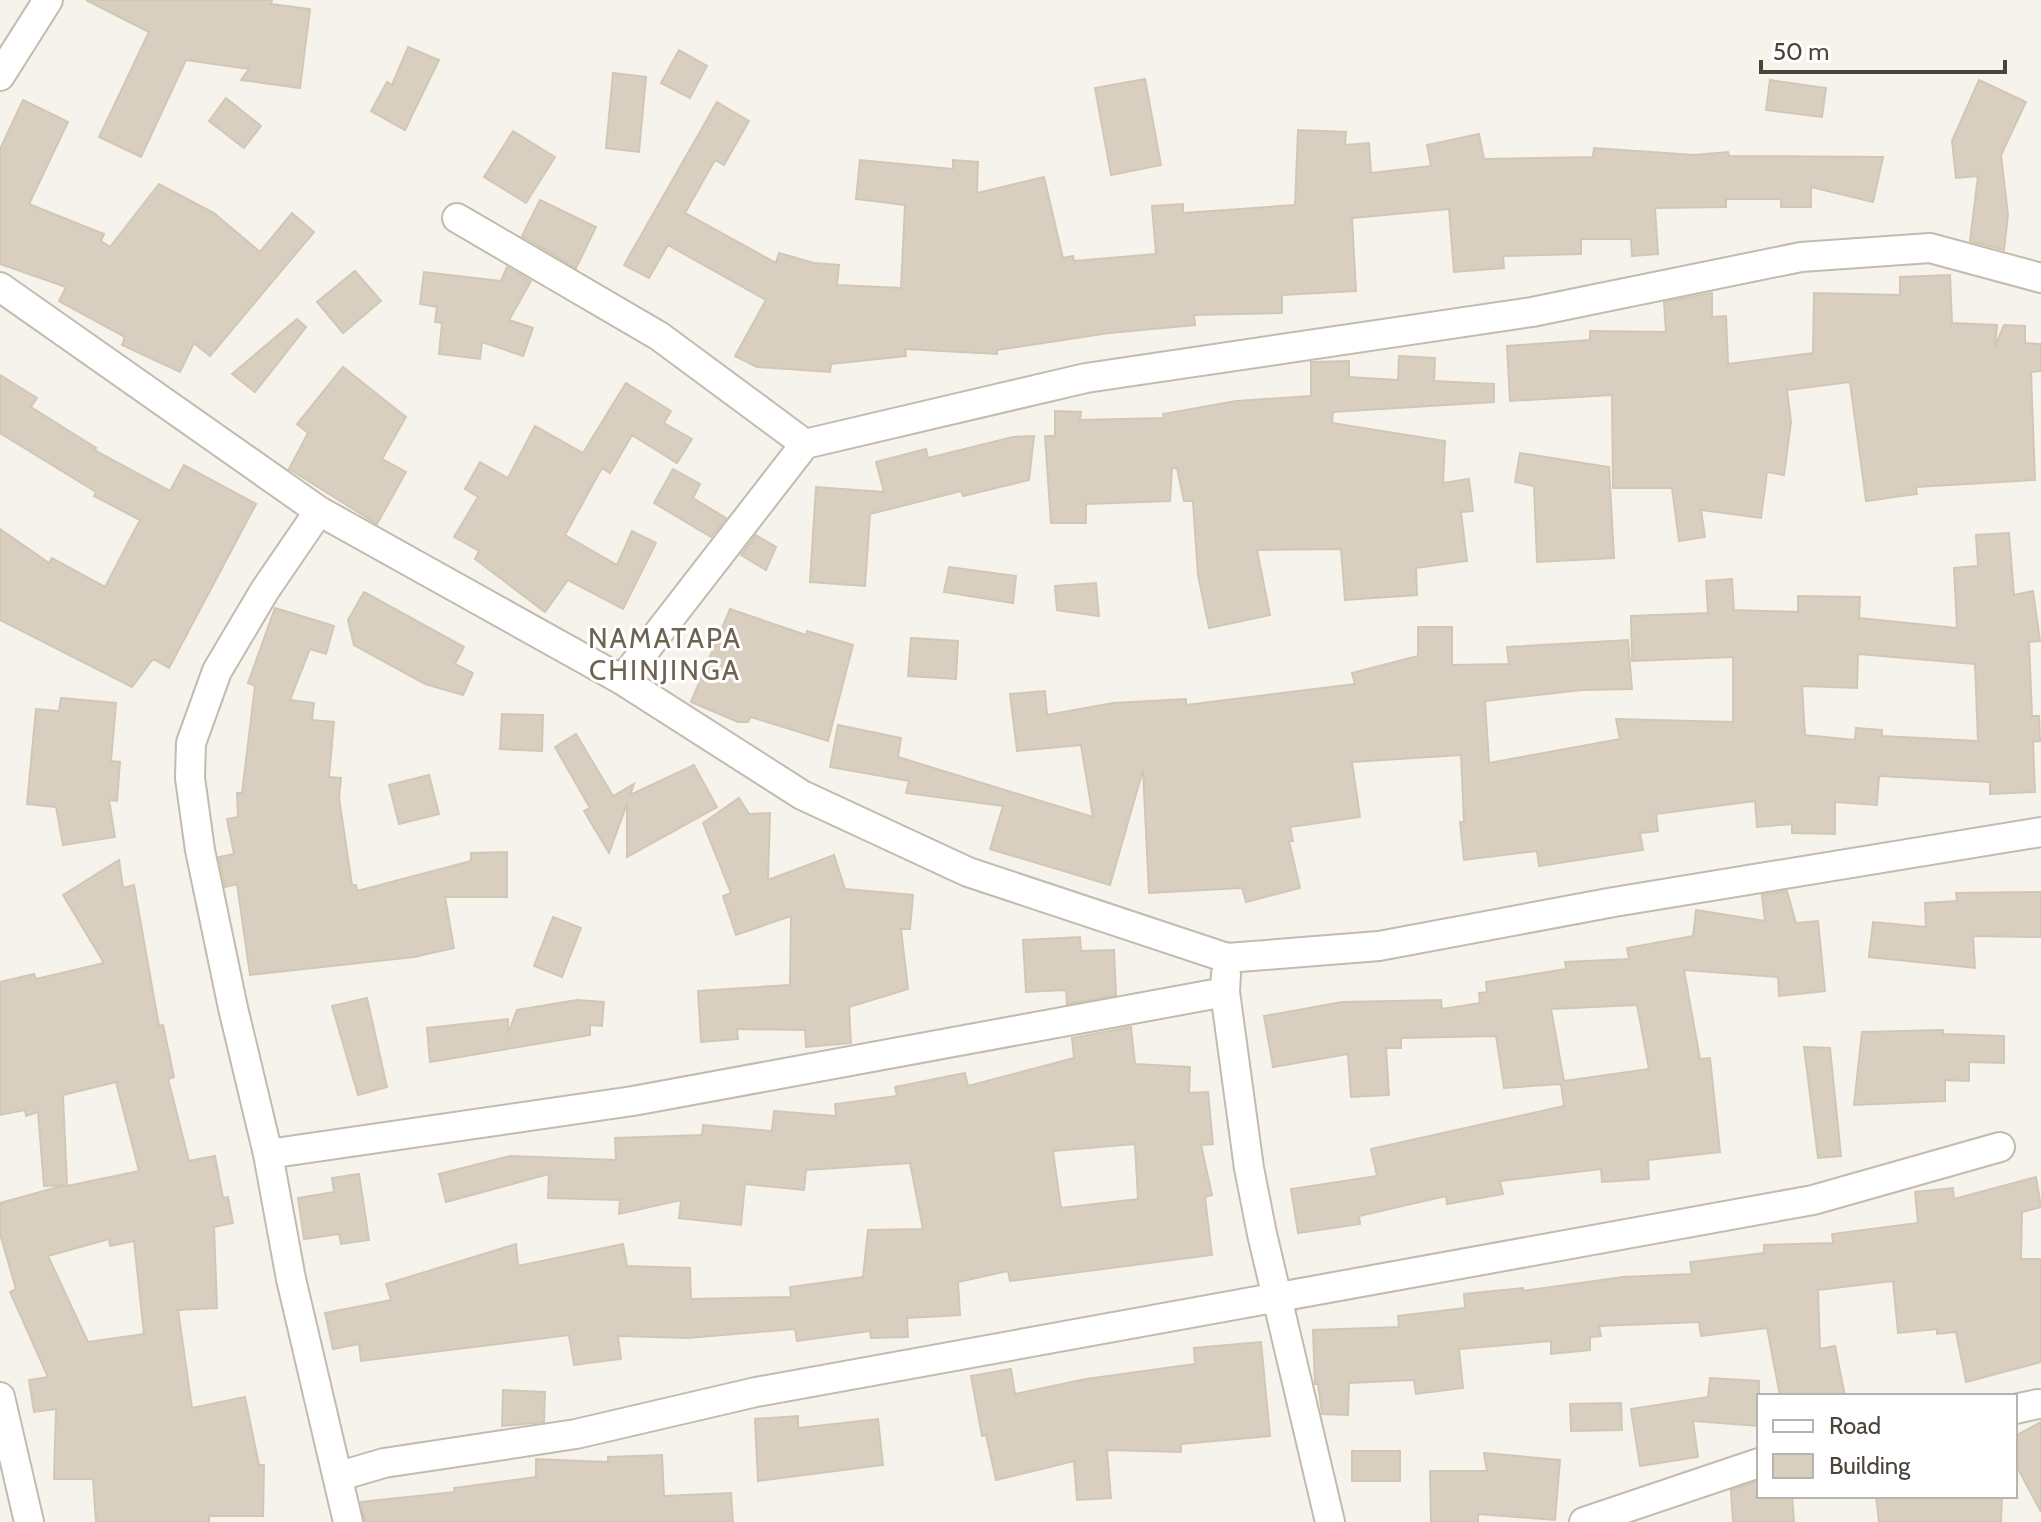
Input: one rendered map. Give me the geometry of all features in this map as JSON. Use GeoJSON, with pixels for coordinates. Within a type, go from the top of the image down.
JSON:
{"type":"FeatureCollection","features":[{"type":"Feature","properties":{"kind":"street"},"geometry":{"type":"LineString","coordinates":[[0,76],[48,0]]}},
{"type":"Feature","properties":{"kind":"street"},"geometry":{"type":"LineString","coordinates":[[457,218],[659,336],[805,444]]}},
{"type":"Feature","properties":{"kind":"street"},"geometry":{"type":"LineString","coordinates":[[622,680],[805,444],[1086,378],[1532,312],[1801,257],[1930,248],[2041,278]]}},
{"type":"Feature","properties":{"kind":"street"},"geometry":{"type":"LineString","coordinates":[[0,287],[319,511],[622,680],[802,795],[968,872],[1227,958],[1379,946],[1614,902],[2041,832]]}},
{"type":"Feature","properties":{"kind":"street"},"geometry":{"type":"LineString","coordinates":[[319,511],[265,590],[217,671],[191,743],[190,778],[200,850],[268,1154],[291,1279],[340,1476],[348,1522]]}},
{"type":"Feature","properties":{"kind":"street"},"geometry":{"type":"LineString","coordinates":[[1227,958],[1225,992],[1249,1168],[1330,1522]]}},
{"type":"Feature","properties":{"kind":"street"},"geometry":{"type":"LineString","coordinates":[[268,1154],[633,1101],[1225,992]]}},
{"type":"Feature","properties":{"kind":"street"},"geometry":{"type":"LineString","coordinates":[[340,1476],[384,1463],[561,1437],[756,1392],[1813,1200],[2000,1147]]}},
{"type":"Feature","properties":{"kind":"street"},"geometry":{"type":"LineString","coordinates":[[0,1397],[29,1522]]}},
{"type":"Feature","properties":{"kind":"street"},"geometry":{"type":"LineString","coordinates":[[1584,1522],[1757,1464]]}},
{"type":"Feature","properties":{"kind":"building"},"geometry":{"type":"Polygon","coordinates":[[[86,0],[272,0],[271,4],[310,9],[300,88],[241,80],[249,69],[186,60],[141,157],[99,137],[149,32],[86,0]]]}},
{"type":"Feature","properties":{"kind":"building"},"geometry":{"type":"Polygon","coordinates":[[[408,47],[439,60],[405,130],[371,111],[387,82],[392,85],[408,47]]]}},
{"type":"Feature","properties":{"kind":"building"},"geometry":{"type":"Polygon","coordinates":[[[679,50],[707,66],[690,98],[661,83],[679,50]]]}},
{"type":"Feature","properties":{"kind":"building"},"geometry":{"type":"Polygon","coordinates":[[[613,73],[646,77],[639,152],[606,148],[613,73]]]}},
{"type":"Feature","properties":{"kind":"building"},"geometry":{"type":"Polygon","coordinates":[[[1145,79],[1161,165],[1111,175],[1095,88],[1145,79]]]}},
{"type":"Feature","properties":{"kind":"building"},"geometry":{"type":"Polygon","coordinates":[[[1770,80],[1826,88],[1822,117],[1766,110],[1770,80]]]}},
{"type":"Feature","properties":{"kind":"building"},"geometry":{"type":"Polygon","coordinates":[[[1979,80],[2026,102],[2001,155],[2008,215],[2004,250],[1970,241],[1978,176],[1956,178],[1952,141],[1979,80]]]}},
{"type":"Feature","properties":{"kind":"building"},"geometry":{"type":"Polygon","coordinates":[[[226,98],[261,126],[244,148],[209,121],[226,98]]]}},
{"type":"Feature","properties":{"kind":"building"},"geometry":{"type":"Polygon","coordinates":[[[23,100],[68,122],[29,204],[104,234],[101,241],[110,247],[159,184],[214,213],[260,252],[292,213],[314,232],[210,356],[194,343],[180,372],[122,345],[125,337],[59,301],[66,287],[0,264],[0,149],[23,100]]]}},
{"type":"Feature","properties":{"kind":"building"},"geometry":{"type":"Polygon","coordinates":[[[717,102],[749,121],[724,165],[715,160],[685,213],[776,263],[779,253],[814,263],[839,265],[837,285],[901,288],[905,205],[856,199],[860,160],[953,169],[953,160],[978,162],[977,193],[1044,177],[1063,258],[1073,256],[1074,261],[1156,254],[1152,206],[1183,204],[1183,213],[1295,205],[1298,130],[1346,132],[1345,145],[1369,143],[1371,173],[1431,166],[1427,145],[1479,134],[1484,159],[1593,157],[1594,148],[1694,155],[1728,152],[1729,156],[1883,157],[1873,202],[1811,187],[1811,207],[1781,207],[1781,199],[1726,199],[1726,207],[1655,208],[1658,254],[1632,256],[1631,239],[1581,239],[1581,254],[1503,256],[1504,268],[1454,272],[1449,209],[1352,218],[1356,291],[1282,295],[1282,313],[1194,315],[1195,325],[1109,333],[997,350],[997,354],[905,349],[906,356],[831,364],[830,372],[757,367],[735,356],[766,300],[668,245],[649,278],[624,265],[717,102]]]}},
{"type":"Feature","properties":{"kind":"building"},"geometry":{"type":"Polygon","coordinates":[[[513,131],[555,157],[526,203],[484,177],[513,131]]]}},
{"type":"Feature","properties":{"kind":"building"},"geometry":{"type":"Polygon","coordinates":[[[540,200],[596,227],[576,268],[522,236],[540,200]]]}},
{"type":"Feature","properties":{"kind":"building"},"geometry":{"type":"Polygon","coordinates":[[[507,267],[531,281],[509,320],[533,328],[523,356],[482,342],[480,359],[439,354],[442,323],[435,322],[437,307],[420,304],[424,272],[501,281],[507,267]]]}},
{"type":"Feature","properties":{"kind":"building"},"geometry":{"type":"Polygon","coordinates":[[[355,271],[381,301],[343,333],[317,302],[355,271]]]}},
{"type":"Feature","properties":{"kind":"building"},"geometry":{"type":"Polygon","coordinates":[[[1950,275],[1952,323],[1997,325],[1995,346],[2004,325],[2025,326],[2025,343],[2041,344],[2041,371],[2031,372],[2035,480],[1916,487],[1917,494],[1866,501],[1850,382],[1787,390],[1791,422],[1784,475],[1767,472],[1761,518],[1701,510],[1705,537],[1679,541],[1672,488],[1613,488],[1612,395],[1510,401],[1507,346],[1590,340],[1590,331],[1666,332],[1664,302],[1712,293],[1712,317],[1726,316],[1728,364],[1813,353],[1814,293],[1900,295],[1900,277],[1950,275]]]}},
{"type":"Feature","properties":{"kind":"building"},"geometry":{"type":"Polygon","coordinates":[[[297,319],[306,327],[255,392],[232,374],[297,319]]]}},
{"type":"Feature","properties":{"kind":"building"},"geometry":{"type":"Polygon","coordinates":[[[1399,356],[1435,358],[1434,381],[1494,384],[1494,402],[1333,412],[1332,423],[1445,441],[1443,483],[1469,479],[1473,511],[1461,512],[1467,561],[1416,568],[1417,595],[1345,600],[1341,549],[1257,550],[1270,615],[1209,628],[1198,575],[1193,501],[1184,501],[1177,468],[1172,468],[1170,501],[1086,504],[1086,523],[1051,523],[1045,436],[1055,436],[1055,411],[1081,412],[1080,420],[1164,418],[1163,414],[1236,401],[1311,396],[1311,362],[1349,361],[1349,377],[1398,380],[1399,356]]]}},
{"type":"Feature","properties":{"kind":"building"},"geometry":{"type":"Polygon","coordinates":[[[343,367],[406,417],[382,459],[406,472],[377,524],[289,469],[308,433],[297,424],[343,367]]]}},
{"type":"Feature","properties":{"kind":"building"},"geometry":{"type":"Polygon","coordinates":[[[0,375],[37,398],[31,407],[96,448],[94,450],[170,491],[184,465],[256,504],[169,668],[153,659],[132,687],[0,620],[0,529],[49,563],[52,558],[105,587],[140,520],[94,496],[96,492],[0,433],[0,375]]]}},
{"type":"Feature","properties":{"kind":"building"},"geometry":{"type":"Polygon","coordinates":[[[626,383],[671,411],[664,423],[692,439],[677,463],[632,435],[610,473],[602,468],[565,535],[617,565],[632,531],[656,543],[623,609],[568,580],[545,612],[475,559],[479,551],[454,537],[478,497],[465,489],[480,462],[508,478],[535,426],[583,453],[626,383]]]}},
{"type":"Feature","properties":{"kind":"building"},"geometry":{"type":"Polygon","coordinates":[[[1034,436],[1029,480],[963,496],[961,491],[870,514],[865,586],[810,582],[816,487],[884,492],[876,462],[926,449],[928,458],[1013,437],[1034,436]]]}},
{"type":"Feature","properties":{"kind":"building"},"geometry":{"type":"Polygon","coordinates":[[[1520,453],[1609,467],[1614,558],[1537,562],[1534,486],[1515,482],[1520,453]]]}},
{"type":"Feature","properties":{"kind":"building"},"geometry":{"type":"Polygon","coordinates":[[[673,469],[700,484],[693,498],[726,518],[711,537],[654,503],[673,469]]]}},
{"type":"Feature","properties":{"kind":"building"},"geometry":{"type":"Polygon","coordinates":[[[2009,533],[2014,595],[2033,591],[2040,641],[2029,642],[2032,716],[2039,716],[2040,741],[2033,742],[2035,792],[1990,794],[1990,782],[1879,776],[1877,805],[1835,802],[1835,834],[1792,833],[1792,824],[1757,827],[1755,801],[1656,814],[1658,831],[1640,833],[1643,850],[1539,866],[1537,851],[1464,860],[1460,822],[1464,822],[1461,755],[1352,762],[1360,817],[1290,827],[1293,841],[1289,841],[1300,888],[1246,902],[1242,888],[1149,893],[1143,770],[1110,885],[990,849],[1003,806],[906,793],[909,781],[830,767],[838,725],[901,738],[898,757],[1093,817],[1081,745],[1017,751],[1010,694],[1045,691],[1047,715],[1113,703],[1186,699],[1186,705],[1355,684],[1352,673],[1418,656],[1418,627],[1452,627],[1452,665],[1509,664],[1507,647],[1628,640],[1632,689],[1582,690],[1485,701],[1489,763],[1620,739],[1616,719],[1733,722],[1733,657],[1632,661],[1631,616],[1708,613],[1706,581],[1732,579],[1734,610],[1798,612],[1798,596],[1860,597],[1859,618],[1957,628],[1954,568],[1978,566],[1976,535],[2009,533]],[[1858,654],[1857,688],[1802,686],[1805,735],[1855,740],[1856,728],[1882,730],[1882,736],[1978,741],[1975,664],[1858,654]]]}},
{"type":"Feature","properties":{"kind":"building"},"geometry":{"type":"Polygon","coordinates":[[[756,535],[776,547],[766,570],[741,555],[756,535]]]}},
{"type":"Feature","properties":{"kind":"building"},"geometry":{"type":"Polygon","coordinates":[[[949,567],[1016,576],[1013,603],[944,592],[949,567]]]}},
{"type":"Feature","properties":{"kind":"building"},"geometry":{"type":"Polygon","coordinates":[[[1096,583],[1099,616],[1057,610],[1055,586],[1096,583]]]}},
{"type":"Feature","properties":{"kind":"building"},"geometry":{"type":"Polygon","coordinates":[[[364,592],[464,647],[455,664],[473,673],[463,695],[425,684],[354,645],[348,620],[364,592]]]}},
{"type":"Feature","properties":{"kind":"building"},"geometry":{"type":"Polygon","coordinates":[[[275,608],[334,626],[326,654],[310,649],[290,700],[314,703],[312,720],[334,722],[329,777],[341,778],[339,798],[352,885],[356,885],[357,891],[471,861],[471,853],[507,852],[507,897],[445,897],[454,948],[414,957],[250,975],[237,884],[225,887],[219,857],[234,854],[227,819],[238,817],[237,793],[242,793],[255,686],[248,683],[275,608]]]}},
{"type":"Feature","properties":{"kind":"building"},"geometry":{"type":"Polygon","coordinates":[[[730,609],[806,635],[807,631],[853,645],[828,741],[751,717],[748,722],[738,722],[691,702],[730,609]]]}},
{"type":"Feature","properties":{"kind":"building"},"geometry":{"type":"Polygon","coordinates":[[[911,638],[958,641],[956,679],[908,676],[911,638]]]}},
{"type":"Feature","properties":{"kind":"building"},"geometry":{"type":"Polygon","coordinates":[[[61,698],[116,703],[111,761],[120,762],[117,801],[109,800],[115,837],[63,845],[56,807],[27,804],[36,709],[59,711],[61,698]]]}},
{"type":"Feature","properties":{"kind":"building"},"geometry":{"type":"Polygon","coordinates":[[[502,714],[543,715],[542,751],[500,749],[502,714]]]}},
{"type":"Feature","properties":{"kind":"building"},"geometry":{"type":"Polygon","coordinates":[[[576,734],[613,796],[634,784],[630,795],[694,765],[717,807],[627,857],[627,804],[609,853],[584,811],[590,808],[555,747],[576,734]]]}},
{"type":"Feature","properties":{"kind":"building"},"geometry":{"type":"Polygon","coordinates":[[[429,775],[439,814],[399,824],[389,785],[429,775]]]}},
{"type":"Feature","properties":{"kind":"building"},"geometry":{"type":"Polygon","coordinates":[[[739,798],[749,814],[770,813],[768,880],[834,855],[845,889],[913,895],[910,929],[901,929],[908,989],[849,1007],[851,1043],[806,1047],[805,1030],[737,1029],[738,1039],[701,1042],[698,991],[790,985],[791,916],[736,935],[723,896],[731,893],[703,823],[739,798]]]}},
{"type":"Feature","properties":{"kind":"building"},"geometry":{"type":"Polygon","coordinates":[[[119,860],[123,888],[134,885],[159,1026],[163,1025],[174,1077],[168,1079],[189,1161],[215,1156],[223,1198],[228,1197],[233,1223],[214,1227],[217,1308],[178,1310],[192,1408],[245,1397],[259,1465],[264,1465],[263,1516],[209,1516],[209,1522],[96,1522],[93,1479],[54,1479],[56,1409],[34,1412],[29,1380],[48,1377],[10,1292],[16,1289],[0,1234],[0,1203],[65,1185],[44,1186],[38,1112],[26,1116],[25,1110],[0,1115],[0,982],[34,974],[36,979],[104,963],[63,895],[119,860]],[[116,1082],[63,1095],[67,1186],[139,1171],[116,1082]],[[109,1239],[48,1256],[88,1342],[144,1334],[134,1241],[110,1246],[109,1239]]]}},
{"type":"Feature","properties":{"kind":"building"},"geometry":{"type":"Polygon","coordinates":[[[1787,891],[1796,923],[1818,921],[1825,991],[1779,996],[1778,977],[1684,970],[1700,1059],[1710,1058],[1720,1152],[1648,1160],[1649,1179],[1602,1182],[1601,1169],[1500,1181],[1503,1194],[1447,1204],[1446,1196],[1359,1216],[1360,1224],[1298,1233],[1291,1189],[1377,1176],[1371,1149],[1564,1106],[1561,1084],[1504,1088],[1496,1036],[1401,1038],[1401,1048],[1386,1048],[1389,1095],[1351,1097],[1348,1054],[1273,1067],[1264,1016],[1342,1002],[1441,1000],[1442,1009],[1480,1003],[1479,993],[1487,992],[1486,982],[1566,969],[1565,962],[1629,959],[1627,948],[1693,936],[1696,910],[1765,921],[1762,895],[1787,891]],[[1637,1005],[1551,1009],[1564,1081],[1649,1069],[1637,1005]]]}},
{"type":"Feature","properties":{"kind":"building"},"geometry":{"type":"Polygon","coordinates":[[[2041,892],[2041,937],[1973,936],[1975,968],[1869,957],[1873,922],[1926,927],[1925,903],[1957,901],[1956,893],[2041,892]]]}},
{"type":"Feature","properties":{"kind":"building"},"geometry":{"type":"Polygon","coordinates":[[[553,917],[581,928],[562,977],[534,966],[553,917]]]}},
{"type":"Feature","properties":{"kind":"building"},"geometry":{"type":"Polygon","coordinates":[[[1080,937],[1081,951],[1114,950],[1116,995],[1067,1004],[1066,990],[1026,992],[1023,940],[1080,937]]]}},
{"type":"Feature","properties":{"kind":"building"},"geometry":{"type":"Polygon","coordinates":[[[367,998],[387,1087],[358,1095],[332,1006],[367,998]]]}},
{"type":"Feature","properties":{"kind":"building"},"geometry":{"type":"Polygon","coordinates":[[[577,1000],[604,1002],[602,1026],[590,1025],[590,1035],[430,1062],[427,1028],[508,1019],[508,1033],[517,1010],[577,1000]]]}},
{"type":"Feature","properties":{"kind":"building"},"geometry":{"type":"Polygon","coordinates":[[[1131,1027],[1135,1064],[1190,1067],[1189,1093],[1208,1092],[1213,1144],[1201,1145],[1212,1195],[1205,1197],[1212,1255],[1010,1281],[1008,1271],[958,1282],[960,1315],[907,1318],[908,1337],[871,1338],[870,1331],[797,1341],[795,1329],[688,1338],[618,1336],[621,1359],[574,1365],[569,1335],[361,1361],[359,1344],[333,1349],[325,1313],[391,1300],[386,1284],[516,1244],[518,1266],[623,1244],[627,1266],[690,1268],[691,1299],[791,1297],[790,1287],[863,1277],[868,1230],[923,1229],[910,1163],[806,1170],[804,1190],[745,1184],[741,1225],[679,1218],[681,1200],[619,1214],[620,1200],[548,1198],[549,1174],[446,1202],[439,1174],[510,1156],[616,1160],[615,1138],[702,1135],[703,1125],[772,1131],[774,1111],[836,1116],[835,1104],[897,1096],[895,1087],[965,1073],[968,1086],[1074,1058],[1072,1038],[1131,1027]],[[1135,1144],[1053,1151],[1061,1208],[1138,1199],[1135,1144]]]}},
{"type":"Feature","properties":{"kind":"building"},"geometry":{"type":"Polygon","coordinates":[[[1943,1030],[1943,1034],[2004,1036],[2004,1063],[1969,1062],[1969,1081],[1945,1080],[1945,1101],[1854,1105],[1862,1032],[1943,1030]]]}},
{"type":"Feature","properties":{"kind":"building"},"geometry":{"type":"Polygon","coordinates":[[[1804,1047],[1830,1048],[1841,1156],[1818,1158],[1804,1047]]]}},
{"type":"Feature","properties":{"kind":"building"},"geometry":{"type":"Polygon","coordinates":[[[359,1174],[369,1240],[341,1244],[339,1234],[304,1239],[298,1198],[334,1192],[332,1178],[359,1174]]]}},
{"type":"Feature","properties":{"kind":"building"},"geometry":{"type":"Polygon","coordinates":[[[2036,1177],[2041,1207],[2022,1212],[2021,1259],[2041,1259],[2041,1362],[1966,1382],[1956,1332],[1937,1334],[1937,1329],[1898,1333],[1893,1281],[1818,1290],[1820,1349],[1835,1346],[1845,1394],[1780,1394],[1767,1328],[1701,1336],[1699,1322],[1599,1326],[1601,1336],[1590,1337],[1590,1350],[1551,1354],[1551,1341],[1459,1349],[1463,1388],[1416,1394],[1414,1380],[1349,1383],[1348,1415],[1322,1414],[1318,1384],[1315,1384],[1313,1330],[1399,1327],[1398,1316],[1465,1308],[1464,1294],[1523,1288],[1523,1291],[1623,1277],[1692,1274],[1690,1262],[1764,1253],[1764,1245],[1833,1243],[1832,1234],[1918,1223],[1915,1192],[1953,1188],[1954,1199],[2036,1177]]]}},
{"type":"Feature","properties":{"kind":"building"},"geometry":{"type":"Polygon","coordinates":[[[1261,1342],[1270,1436],[1181,1444],[1181,1452],[1107,1450],[1111,1498],[1077,1500],[1074,1461],[996,1480],[986,1435],[982,1436],[971,1376],[1011,1369],[1015,1394],[1086,1379],[1195,1364],[1194,1348],[1261,1342]]]}},
{"type":"Feature","properties":{"kind":"building"},"geometry":{"type":"Polygon","coordinates":[[[1710,1378],[1759,1381],[1757,1426],[1693,1421],[1698,1457],[1640,1466],[1631,1409],[1708,1397],[1710,1378]]]}},
{"type":"Feature","properties":{"kind":"building"},"geometry":{"type":"Polygon","coordinates":[[[503,1390],[545,1392],[544,1422],[502,1426],[503,1390]]]}},
{"type":"Feature","properties":{"kind":"building"},"geometry":{"type":"Polygon","coordinates":[[[1621,1403],[1622,1430],[1571,1431],[1570,1404],[1621,1403]]]}},
{"type":"Feature","properties":{"kind":"building"},"geometry":{"type":"Polygon","coordinates":[[[798,1416],[798,1428],[878,1419],[883,1465],[758,1481],[755,1419],[798,1416]]]}},
{"type":"Feature","properties":{"kind":"building"},"geometry":{"type":"Polygon","coordinates":[[[2041,1422],[2041,1512],[2017,1467],[2017,1435],[2041,1422]]]}},
{"type":"Feature","properties":{"kind":"building"},"geometry":{"type":"Polygon","coordinates":[[[1352,1451],[1400,1451],[1400,1481],[1352,1481],[1352,1451]]]}},
{"type":"Feature","properties":{"kind":"building"},"geometry":{"type":"Polygon","coordinates":[[[1484,1453],[1560,1460],[1555,1520],[1478,1514],[1478,1522],[1431,1522],[1430,1471],[1487,1471],[1484,1453]]]}},
{"type":"Feature","properties":{"kind":"building"},"geometry":{"type":"Polygon","coordinates":[[[662,1455],[664,1496],[731,1493],[733,1522],[365,1522],[361,1502],[455,1492],[454,1488],[536,1477],[536,1459],[608,1462],[608,1457],[662,1455]]]}},
{"type":"Feature","properties":{"kind":"building"},"geometry":{"type":"Polygon","coordinates":[[[1757,1482],[1757,1498],[1792,1498],[1794,1522],[1733,1522],[1731,1490],[1757,1482]]]}},
{"type":"Feature","properties":{"kind":"building"},"geometry":{"type":"Polygon","coordinates":[[[1876,1498],[2002,1498],[2001,1522],[1879,1522],[1876,1498]]]}},
{"type":"Feature","properties":{"kind":"district","name":"NAMATAPA CHINJINGA"},"geometry":{"type":"Point","coordinates":[665,654]}}]}
